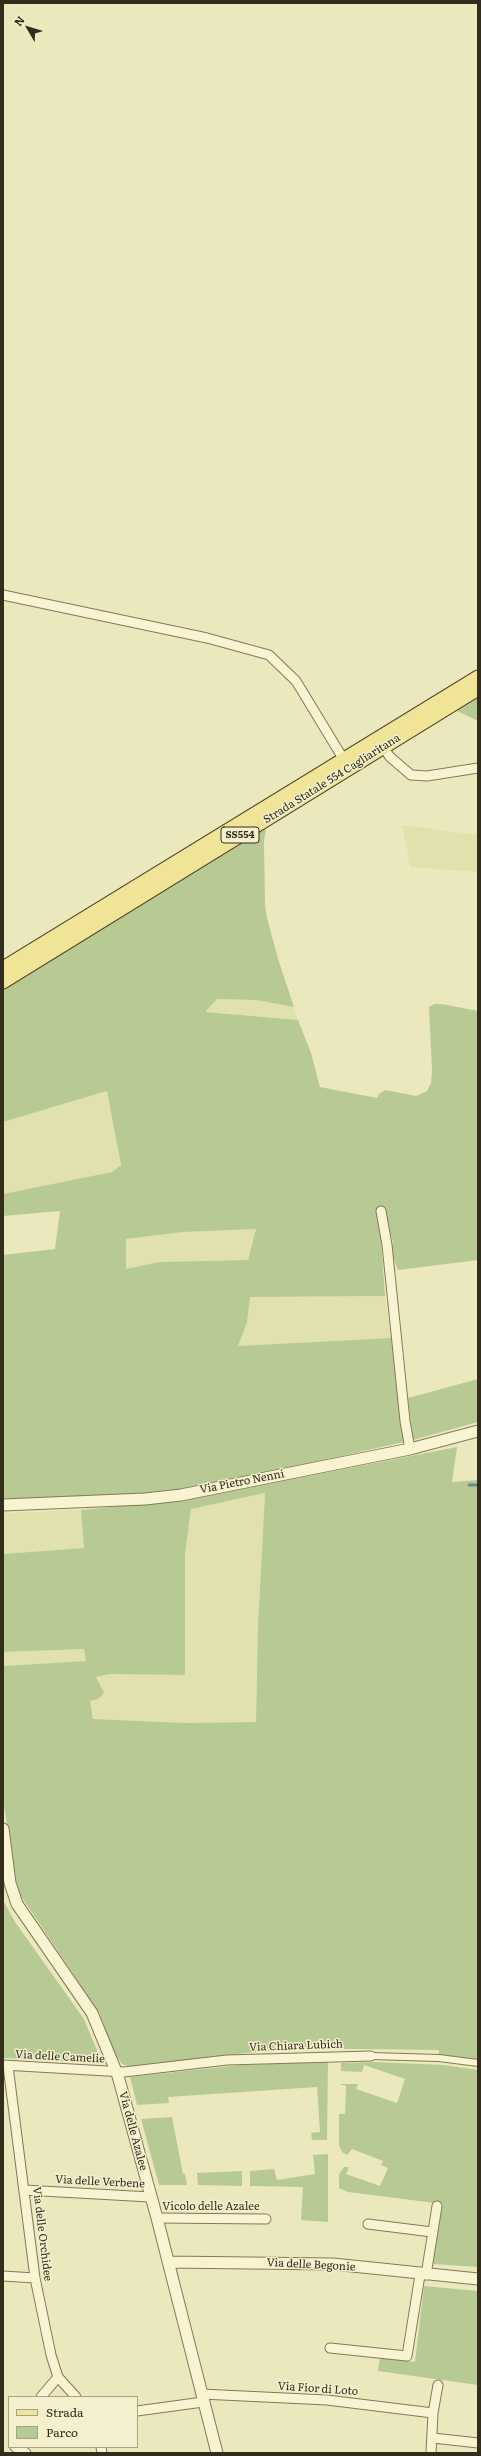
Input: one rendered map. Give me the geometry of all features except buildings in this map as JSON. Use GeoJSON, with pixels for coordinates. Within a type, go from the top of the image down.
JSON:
{"type":"FeatureCollection","features":[{"type":"Feature","properties":{"kind":"main road","name":"Strada Statale 554 Cagliaritana"},"geometry":{"type":"LineString","coordinates":[[3,968],[478,677]]}},
{"type":"Feature","properties":{"kind":"main road","name":"Strada Statale 554 Cagliaritana"},"geometry":{"type":"LineString","coordinates":[[3,982],[478,688]]}},
{"type":"Feature","properties":{"kind":"street"},"geometry":{"type":"LineString","coordinates":[[3,595],[207,638],[269,655],[280,663],[296,681],[344,760]]}},
{"type":"Feature","properties":{"kind":"street"},"geometry":{"type":"LineString","coordinates":[[383,747],[390,757],[411,775],[426,776],[478,768]]}},
{"type":"Feature","properties":{"kind":"street"},"geometry":{"type":"LineString","coordinates":[[381,1211],[387,1245],[404,1421],[410,1449]]}},
{"type":"Feature","properties":{"kind":"street","name":"Via Pietro Nenni"},"geometry":{"type":"LineString","coordinates":[[3,1504],[145,1499],[174,1496],[410,1449],[478,1431]]}},
{"type":"Feature","properties":{"kind":"street","name":"Via delle Azalee"},"geometry":{"type":"LineString","coordinates":[[3,1829],[10,1883],[17,1904],[92,2013],[116,2072],[157,2218],[217,2453]]}},
{"type":"Feature","properties":{"kind":"street","name":"Via Chiara Lubich"},"geometry":{"type":"LineString","coordinates":[[116,2072],[228,2060],[371,2056],[439,2058],[478,2063]]}},
{"type":"Feature","properties":{"kind":"street","name":"Via delle Camelie"},"geometry":{"type":"LineString","coordinates":[[6,2065],[116,2072]]}},
{"type":"Feature","properties":{"kind":"street","name":"Via delle Orchidee"},"geometry":{"type":"LineString","coordinates":[[6,2065],[35,2278],[51,2355],[58,2377],[75,2396]]}},
{"type":"Feature","properties":{"kind":"street","name":"Via delle Verbene"},"geometry":{"type":"LineString","coordinates":[[24,2190],[150,2197]]}},
{"type":"Feature","properties":{"kind":"street"},"geometry":{"type":"LineString","coordinates":[[330,2348],[407,2356],[437,2206]]}},
{"type":"Feature","properties":{"kind":"street","name":"Vicolo delle Azalee"},"geometry":{"type":"LineString","coordinates":[[157,2218],[266,2219]]}},
{"type":"Feature","properties":{"kind":"street"},"geometry":{"type":"LineString","coordinates":[[368,2224],[432,2232]]}},
{"type":"Feature","properties":{"kind":"street","name":"Via delle Begonie"},"geometry":{"type":"LineString","coordinates":[[168,2262],[333,2264],[423,2275],[478,2279]]}},
{"type":"Feature","properties":{"kind":"street"},"geometry":{"type":"LineString","coordinates":[[3,2276],[35,2278]]}},
{"type":"Feature","properties":{"kind":"street"},"geometry":{"type":"LineString","coordinates":[[42,2396],[58,2377]]}},
{"type":"Feature","properties":{"kind":"street"},"geometry":{"type":"LineString","coordinates":[[431,2453],[433,2438],[433,2413],[438,2385]]}},
{"type":"Feature","properties":{"kind":"street"},"geometry":{"type":"LineString","coordinates":[[138,2411],[202,2398]]}},
{"type":"Feature","properties":{"kind":"street","name":"Via Fior di Loto"},"geometry":{"type":"LineString","coordinates":[[202,2398],[327,2400],[433,2413]]}},
{"type":"Feature","properties":{"kind":"street"},"geometry":{"type":"LineString","coordinates":[[433,2438],[478,2443]]}},
{"type":"Feature","properties":{"kind":"street"},"geometry":{"type":"LineString","coordinates":[[17,2448],[26,2453]]}},
{"type":"Feature","properties":{"kind":"green space"},"geometry":{"type":"Polygon","coordinates":[[[478,696],[478,721],[455,710],[478,696]]]}},
{"type":"Feature","properties":{"kind":"green space"},"geometry":{"type":"Polygon","coordinates":[[[402,825],[478,835],[478,872],[410,867],[402,825]]]}},
{"type":"Feature","properties":{"kind":"green space"},"geometry":{"type":"Polygon","coordinates":[[[260,830],[266,830],[264,841],[265,905],[267,918],[279,962],[294,1007],[256,1000],[217,999],[205,1012],[298,1020],[311,1053],[320,1087],[377,1098],[379,1094],[385,1090],[416,1096],[427,1091],[431,1083],[432,1071],[429,1007],[434,1004],[442,1004],[478,1011],[478,1260],[398,1270],[390,1249],[393,1242],[384,1211],[379,1212],[385,1296],[250,1297],[247,1323],[238,1346],[391,1338],[404,1442],[206,1486],[133,1494],[3,1499],[3,1255],[55,1249],[60,1211],[3,1216],[3,1194],[112,1172],[121,1165],[107,1091],[3,1122],[3,988],[260,830]],[[256,1229],[183,1232],[126,1239],[126,1269],[159,1262],[248,1260],[256,1229]]]}},
{"type":"Feature","properties":{"kind":"green space"},"geometry":{"type":"Polygon","coordinates":[[[217,999],[256,1000],[294,1007],[298,1020],[204,1012],[217,999]]]}},
{"type":"Feature","properties":{"kind":"green space"},"geometry":{"type":"Polygon","coordinates":[[[108,1091],[121,1165],[112,1172],[3,1194],[3,1122],[108,1091]]]}},
{"type":"Feature","properties":{"kind":"green space"},"geometry":{"type":"Polygon","coordinates":[[[256,1229],[248,1260],[159,1262],[126,1269],[126,1239],[183,1232],[256,1229]]]}},
{"type":"Feature","properties":{"kind":"green space"},"geometry":{"type":"Polygon","coordinates":[[[385,1296],[391,1338],[238,1346],[247,1323],[250,1297],[385,1296]]]}},
{"type":"Feature","properties":{"kind":"green space"},"geometry":{"type":"Polygon","coordinates":[[[478,1379],[478,1422],[413,1440],[408,1398],[478,1379]]]}},
{"type":"Feature","properties":{"kind":"green space"},"geometry":{"type":"Polygon","coordinates":[[[457,1447],[452,1482],[478,1480],[478,2063],[439,2058],[439,2050],[280,2049],[138,2066],[128,2066],[122,2064],[112,2050],[100,2014],[19,1893],[14,1871],[3,1798],[3,1666],[86,1661],[84,1649],[3,1652],[3,1554],[84,1548],[81,1510],[191,1499],[457,1447]],[[265,1493],[191,1509],[185,1554],[185,1675],[109,1674],[96,1677],[104,1693],[98,1699],[90,1701],[93,1719],[186,1723],[256,1722],[258,1625],[265,1493]]]}},
{"type":"Feature","properties":{"kind":"green space"},"geometry":{"type":"Polygon","coordinates":[[[265,1493],[258,1625],[256,1722],[186,1723],[93,1719],[90,1700],[98,1699],[96,1677],[109,1674],[185,1675],[185,1554],[191,1509],[265,1493]]]}},
{"type":"Feature","properties":{"kind":"green space"},"geometry":{"type":"Polygon","coordinates":[[[81,1510],[85,1548],[3,1554],[3,1513],[81,1510]]]}},
{"type":"Feature","properties":{"kind":"green space"},"geometry":{"type":"Polygon","coordinates":[[[84,1649],[86,1661],[3,1666],[3,1652],[84,1649]]]}},
{"type":"Feature","properties":{"kind":"green space"},"geometry":{"type":"Polygon","coordinates":[[[3,1900],[15,1922],[84,2019],[97,2050],[97,2063],[3,2058],[3,1900]]]}},
{"type":"Feature","properties":{"kind":"green space"},"geometry":{"type":"Polygon","coordinates":[[[328,2062],[327,2140],[312,2140],[311,2133],[320,2132],[317,2087],[168,2097],[169,2103],[137,2105],[130,2077],[240,2065],[328,2062]]]}},
{"type":"Feature","properties":{"kind":"green space"},"geometry":{"type":"Polygon","coordinates":[[[375,2062],[444,2065],[478,2070],[478,2267],[433,2264],[435,2233],[443,2204],[348,2192],[339,2188],[339,2174],[344,2167],[349,2167],[346,2174],[380,2186],[388,2168],[381,2165],[383,2161],[352,2149],[347,2155],[342,2152],[339,2145],[339,2114],[345,2114],[346,2086],[339,2084],[358,2084],[356,2089],[397,2103],[405,2079],[364,2065],[362,2072],[341,2071],[341,2063],[375,2062]]]}},
{"type":"Feature","properties":{"kind":"green space"},"geometry":{"type":"Polygon","coordinates":[[[172,2117],[183,2174],[185,2174],[187,2185],[159,2185],[141,2119],[172,2117]]]}},
{"type":"Feature","properties":{"kind":"green space"},"geometry":{"type":"Polygon","coordinates":[[[328,2154],[328,2222],[301,2220],[303,2187],[250,2186],[250,2171],[274,2169],[277,2180],[315,2174],[313,2155],[328,2154]]]}},
{"type":"Feature","properties":{"kind":"green space"},"geometry":{"type":"Polygon","coordinates":[[[242,2171],[242,2186],[198,2185],[197,2173],[242,2171]]]}},
{"type":"Feature","properties":{"kind":"green space"},"geometry":{"type":"Polygon","coordinates":[[[424,2286],[478,2291],[478,2385],[378,2371],[380,2357],[415,2362],[424,2286]]]}},
{"type":"Feature","properties":{"kind":"waterway"},"geometry":{"type":"LineString","coordinates":[[469,1485],[478,1485]]}}]}
